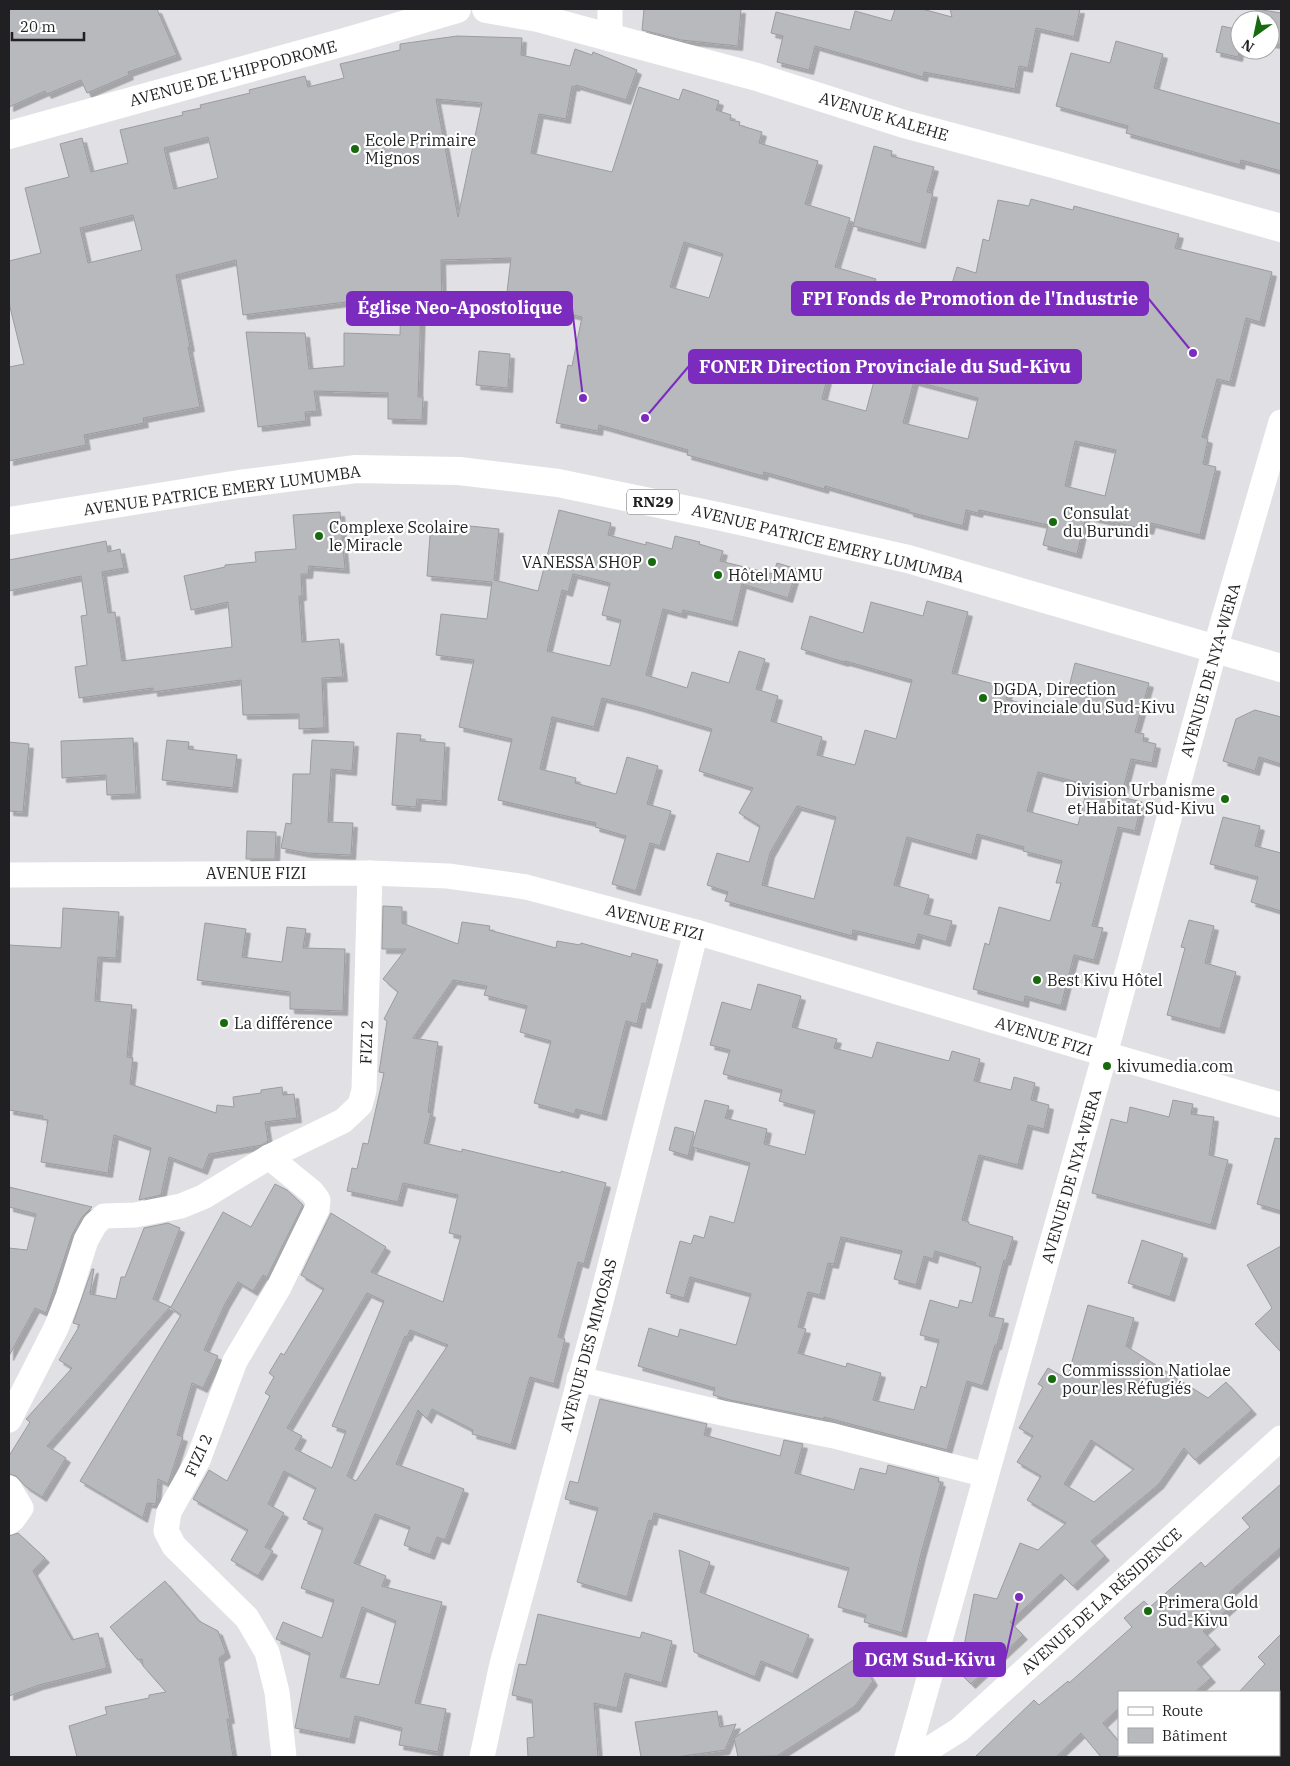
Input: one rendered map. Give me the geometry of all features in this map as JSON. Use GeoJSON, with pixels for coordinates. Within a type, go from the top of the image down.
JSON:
{"type":"FeatureCollection","features":[{"type":"Feature","properties":{"kind":"main road","name":"AVENUE DE L'HIPPODROME"},"geometry":{"type":"LineString","coordinates":[[9,135],[457,9]]}},
{"type":"Feature","properties":{"kind":"main road","name":"AVENUE KALEHE"},"geometry":{"type":"LineString","coordinates":[[486,9],[538,18],[610,39],[757,77],[904,124],[1281,228]]}},
{"type":"Feature","properties":{"kind":"main road","name":"AVENUE PATRICE EMERY LUMUMBA"},"geometry":{"type":"LineString","coordinates":[[9,521],[239,484],[356,469],[459,471],[558,483],[722,517],[908,559],[1214,650],[1281,668]]}},
{"type":"Feature","properties":{"kind":"street"},"geometry":{"type":"LineString","coordinates":[[610,9],[610,39]]}},
{"type":"Feature","properties":{"kind":"street","name":"AVENUE DE NYA-WERA"},"geometry":{"type":"LineString","coordinates":[[907,1757],[1105,1054],[1214,650],[1281,422]]}},
{"type":"Feature","properties":{"kind":"street","name":"AVENUE FIZI"},"geometry":{"type":"LineString","coordinates":[[9,875],[370,873],[448,876],[526,887],[696,932],[1281,1105]]}},
{"type":"Feature","properties":{"kind":"street","name":"FIZI 2"},"geometry":{"type":"LineString","coordinates":[[9,1420],[56,1328],[86,1240],[95,1224],[104,1216],[135,1215],[181,1206],[203,1197],[269,1157],[343,1121],[360,1105],[364,1090],[370,873]]}},
{"type":"Feature","properties":{"kind":"street","name":"AVENUE DES MIMOSAS"},"geometry":{"type":"LineString","coordinates":[[482,1757],[502,1664],[696,932]]}},
{"type":"Feature","properties":{"kind":"street","name":"FIZI 2"},"geometry":{"type":"LineString","coordinates":[[269,1157],[312,1192],[318,1200],[317,1209],[280,1287],[235,1361],[198,1460],[170,1512],[166,1531],[174,1546],[247,1618],[267,1652],[277,1692],[284,1757]]}},
{"type":"Feature","properties":{"kind":"street"},"geometry":{"type":"LineString","coordinates":[[579,1379],[722,1413],[834,1436],[986,1475]]}},
{"type":"Feature","properties":{"kind":"street","name":"AVENUE DE LA RÉSIDENCE"},"geometry":{"type":"LineString","coordinates":[[916,1757],[959,1730],[1281,1438]]}},
{"type":"Feature","properties":{"kind":"street"},"geometry":{"type":"LineString","coordinates":[[9,1488],[21,1508],[9,1522]]}},
{"type":"Feature","properties":{"kind":"building"},"geometry":{"type":"Polygon","coordinates":[[[9,9],[157,9],[177,55],[128,72],[129,75],[87,93],[81,80],[47,94],[45,91],[9,107],[9,9]]]}},
{"type":"Feature","properties":{"kind":"building"},"geometry":{"type":"Polygon","coordinates":[[[644,9],[741,9],[738,46],[681,40],[642,30],[644,9]]]}},
{"type":"Feature","properties":{"kind":"building"},"geometry":{"type":"Polygon","coordinates":[[[895,9],[922,9],[952,17],[950,9],[1080,9],[1074,37],[1036,28],[1028,68],[1019,66],[1015,89],[924,72],[923,77],[815,46],[809,70],[777,62],[783,36],[771,33],[776,12],[850,30],[855,11],[891,21],[895,9]]]}},
{"type":"Feature","properties":{"kind":"building"},"geometry":{"type":"Polygon","coordinates":[[[1280,13],[1281,13],[1280,45],[1280,13]]]}},
{"type":"Feature","properties":{"kind":"building"},"geometry":{"type":"Polygon","coordinates":[[[1222,26],[1230,28],[1230,55],[1216,52],[1222,26]]]}},
{"type":"Feature","properties":{"kind":"building"},"geometry":{"type":"Polygon","coordinates":[[[457,36],[522,38],[521,55],[570,66],[575,49],[592,55],[593,52],[637,70],[626,100],[576,85],[575,87],[572,86],[566,119],[539,114],[531,153],[612,172],[639,87],[679,100],[683,89],[719,101],[716,110],[731,115],[730,120],[740,122],[739,125],[762,132],[759,143],[818,161],[805,204],[850,218],[835,267],[876,279],[875,281],[942,299],[943,295],[948,297],[957,267],[976,273],[983,239],[989,241],[998,200],[1029,206],[1031,199],[1073,210],[1074,206],[1179,234],[1175,248],[1272,272],[1260,322],[1246,318],[1230,382],[1217,379],[1202,437],[1208,439],[1203,464],[1216,467],[1200,535],[1151,523],[1149,530],[1086,516],[1077,554],[1043,545],[1048,525],[979,510],[978,513],[966,510],[963,526],[909,512],[909,510],[825,486],[824,489],[764,472],[763,476],[687,455],[688,450],[599,425],[598,431],[556,423],[568,365],[572,366],[582,317],[558,311],[561,297],[507,292],[511,258],[441,260],[442,307],[421,307],[418,397],[423,397],[422,420],[388,419],[388,393],[314,391],[317,411],[305,412],[306,421],[258,427],[246,332],[305,333],[309,369],[344,366],[344,333],[400,335],[401,295],[243,315],[236,260],[176,275],[200,407],[143,418],[144,423],[84,435],[86,445],[9,461],[9,367],[24,364],[9,303],[9,261],[41,253],[25,188],[69,177],[60,144],[82,138],[91,172],[128,163],[120,130],[183,115],[182,112],[201,108],[200,105],[250,93],[249,90],[305,76],[308,87],[344,78],[340,64],[400,50],[400,44],[457,36]],[[436,99],[458,217],[482,103],[436,99]],[[208,137],[164,148],[174,189],[218,178],[208,137]],[[133,215],[80,228],[88,263],[142,250],[133,215]],[[684,242],[670,287],[709,298],[723,254],[684,242]],[[841,361],[840,366],[831,363],[822,399],[866,411],[877,370],[841,361]],[[914,381],[903,423],[968,439],[978,398],[914,381]],[[1075,441],[1065,486],[1105,496],[1116,450],[1075,441]]]}},
{"type":"Feature","properties":{"kind":"building"},"geometry":{"type":"Polygon","coordinates":[[[1116,41],[1163,54],[1154,88],[1281,124],[1281,171],[1241,160],[1240,165],[1126,133],[1128,126],[1056,106],[1071,53],[1110,63],[1116,41]]]}},
{"type":"Feature","properties":{"kind":"building"},"geometry":{"type":"Polygon","coordinates":[[[874,146],[892,151],[891,156],[934,167],[927,192],[933,193],[921,244],[853,226],[874,146]]]}},
{"type":"Feature","properties":{"kind":"building"},"geometry":{"type":"Polygon","coordinates":[[[479,351],[510,354],[508,388],[476,385],[479,351]]]}},
{"type":"Feature","properties":{"kind":"building"},"geometry":{"type":"Polygon","coordinates":[[[559,510],[611,523],[608,535],[646,545],[646,542],[672,549],[675,536],[700,542],[699,544],[723,551],[720,561],[773,574],[777,563],[797,569],[788,598],[742,584],[733,622],[683,610],[682,614],[663,609],[646,675],[687,688],[692,672],[729,683],[739,651],[765,659],[756,689],[778,696],[771,721],[822,737],[817,755],[855,765],[865,730],[896,739],[912,680],[801,649],[810,616],[863,633],[871,602],[923,616],[927,601],[968,612],[952,673],[1009,688],[1006,699],[1057,713],[1060,702],[1065,703],[1075,663],[1149,683],[1135,732],[1144,734],[1143,741],[1156,744],[1152,763],[1131,759],[1121,797],[1142,802],[1135,831],[1118,827],[1092,926],[1103,928],[1094,960],[1074,955],[1061,1006],[1025,996],[1024,1003],[973,989],[985,943],[989,945],[999,907],[1050,921],[1061,883],[1056,883],[1062,861],[1023,851],[1024,847],[977,834],[972,855],[907,837],[894,885],[929,895],[924,914],[952,921],[946,942],[918,934],[915,945],[853,930],[852,936],[725,901],[728,892],[707,885],[717,853],[749,862],[760,826],[739,813],[753,788],[699,771],[712,729],[602,698],[594,727],[552,717],[540,769],[576,778],[575,783],[616,794],[627,757],[658,766],[647,804],[671,811],[660,846],[650,843],[636,891],[612,884],[626,836],[595,827],[596,823],[498,800],[512,739],[459,727],[474,660],[436,655],[441,614],[487,619],[492,582],[427,576],[431,522],[499,529],[494,580],[538,591],[559,510]],[[573,574],[568,592],[562,590],[547,651],[610,666],[621,620],[602,615],[610,583],[573,574]],[[1038,772],[1027,811],[1078,825],[1088,785],[1038,772]],[[797,806],[770,853],[762,885],[814,899],[836,817],[797,806]]]}},
{"type":"Feature","properties":{"kind":"building"},"geometry":{"type":"Polygon","coordinates":[[[340,512],[345,569],[309,566],[308,574],[301,574],[302,596],[299,596],[302,642],[339,639],[343,677],[322,678],[324,728],[299,729],[299,714],[243,715],[241,680],[153,692],[153,688],[79,698],[75,667],[87,665],[81,616],[87,615],[81,576],[9,591],[9,560],[106,541],[108,552],[120,549],[124,568],[102,572],[108,613],[115,612],[122,661],[232,647],[228,602],[191,610],[184,576],[225,567],[225,565],[256,562],[255,552],[296,549],[293,515],[340,512]]]}},
{"type":"Feature","properties":{"kind":"building"},"geometry":{"type":"Polygon","coordinates":[[[1255,710],[1281,717],[1281,764],[1259,757],[1255,771],[1223,761],[1236,719],[1255,710]]]}},
{"type":"Feature","properties":{"kind":"building"},"geometry":{"type":"Polygon","coordinates":[[[397,733],[421,735],[420,741],[445,743],[442,801],[417,799],[416,807],[392,805],[397,733]]]}},
{"type":"Feature","properties":{"kind":"building"},"geometry":{"type":"Polygon","coordinates":[[[133,738],[136,794],[107,795],[106,775],[62,778],[61,741],[133,738]]]}},
{"type":"Feature","properties":{"kind":"building"},"geometry":{"type":"Polygon","coordinates":[[[167,740],[189,742],[188,749],[237,755],[233,788],[162,780],[167,740]]]}},
{"type":"Feature","properties":{"kind":"building"},"geometry":{"type":"Polygon","coordinates":[[[312,740],[354,742],[352,771],[331,769],[328,822],[353,823],[351,855],[307,853],[281,848],[286,823],[291,824],[293,774],[310,774],[312,740]]]}},
{"type":"Feature","properties":{"kind":"building"},"geometry":{"type":"Polygon","coordinates":[[[9,742],[29,744],[23,812],[9,811],[9,742]]]}},
{"type":"Feature","properties":{"kind":"building"},"geometry":{"type":"Polygon","coordinates":[[[1223,817],[1260,826],[1255,846],[1281,853],[1281,911],[1251,902],[1258,877],[1210,864],[1223,817]]]}},
{"type":"Feature","properties":{"kind":"building"},"geometry":{"type":"Polygon","coordinates":[[[247,831],[276,832],[275,859],[246,859],[247,831]]]}},
{"type":"Feature","properties":{"kind":"building"},"geometry":{"type":"Polygon","coordinates":[[[383,906],[402,907],[402,923],[458,944],[462,922],[490,926],[489,930],[556,948],[557,941],[580,945],[581,943],[631,957],[632,953],[658,960],[646,1004],[642,1003],[637,1024],[626,1021],[602,1116],[576,1109],[574,1114],[534,1103],[551,1041],[520,1032],[527,1006],[484,995],[487,986],[453,980],[413,1038],[438,1042],[428,1112],[431,1113],[424,1143],[462,1152],[462,1149],[606,1183],[584,1264],[578,1262],[558,1337],[565,1339],[554,1384],[530,1377],[511,1445],[472,1434],[473,1430],[432,1409],[427,1419],[418,1410],[396,1464],[464,1489],[445,1540],[437,1537],[430,1555],[404,1545],[410,1527],[375,1514],[354,1563],[386,1576],[382,1586],[442,1602],[415,1703],[446,1709],[438,1752],[399,1745],[402,1728],[355,1716],[350,1739],[295,1728],[310,1653],[276,1639],[283,1622],[322,1638],[334,1600],[301,1588],[323,1528],[303,1519],[316,1488],[284,1471],[268,1504],[284,1513],[265,1547],[273,1551],[258,1576],[231,1560],[248,1530],[193,1499],[209,1470],[227,1481],[270,1396],[265,1393],[274,1377],[269,1373],[281,1353],[284,1355],[324,1289],[301,1275],[331,1213],[386,1247],[371,1272],[443,1302],[461,1236],[449,1233],[458,1195],[403,1183],[398,1202],[347,1191],[352,1168],[357,1169],[363,1143],[368,1144],[384,1073],[379,1072],[387,1021],[384,1019],[398,992],[383,979],[406,949],[382,949],[383,906]],[[367,1293],[287,1428],[302,1436],[295,1449],[332,1468],[346,1431],[332,1426],[384,1301],[367,1293]],[[410,1330],[407,1337],[405,1336],[347,1476],[356,1481],[448,1345],[410,1330]],[[362,1607],[340,1677],[379,1685],[396,1621],[362,1607]]]}},
{"type":"Feature","properties":{"kind":"building"},"geometry":{"type":"Polygon","coordinates":[[[63,908],[119,912],[116,958],[98,957],[95,1001],[132,1005],[127,1057],[133,1058],[130,1084],[216,1113],[217,1105],[234,1107],[233,1097],[261,1093],[261,1090],[282,1087],[283,1095],[294,1094],[297,1118],[265,1122],[268,1141],[262,1145],[209,1154],[203,1170],[169,1157],[161,1195],[139,1200],[151,1148],[114,1135],[108,1173],[41,1162],[48,1120],[42,1119],[43,1116],[9,1110],[9,945],[61,948],[63,908]]]}},
{"type":"Feature","properties":{"kind":"building"},"geometry":{"type":"Polygon","coordinates":[[[1189,920],[1214,926],[1205,963],[1236,972],[1220,1029],[1167,1015],[1185,948],[1181,947],[1189,920]]]}},
{"type":"Feature","properties":{"kind":"building"},"geometry":{"type":"Polygon","coordinates":[[[205,923],[246,929],[242,957],[282,962],[287,927],[306,929],[303,948],[345,949],[343,1011],[290,1009],[290,992],[197,980],[205,923]]]}},
{"type":"Feature","properties":{"kind":"building"},"geometry":{"type":"Polygon","coordinates":[[[758,984],[801,996],[792,1027],[837,1039],[834,1048],[872,1058],[877,1042],[949,1061],[952,1051],[980,1059],[974,1081],[1011,1090],[1014,1077],[1035,1083],[1031,1100],[1049,1105],[1044,1129],[1028,1125],[1018,1165],[979,1155],[962,1220],[969,1222],[969,1224],[1013,1237],[1006,1261],[1004,1260],[989,1316],[1004,1319],[997,1345],[995,1345],[983,1386],[967,1381],[947,1450],[824,1417],[823,1419],[730,1400],[713,1395],[715,1388],[638,1366],[649,1328],[678,1337],[680,1329],[736,1345],[751,1294],[690,1277],[684,1298],[666,1293],[680,1241],[691,1244],[694,1235],[704,1238],[710,1216],[734,1223],[750,1163],[692,1147],[705,1100],[729,1106],[725,1118],[767,1129],[764,1144],[805,1155],[815,1111],[779,1101],[782,1090],[723,1074],[730,1050],[710,1045],[722,1002],[751,1010],[758,984]],[[841,1237],[834,1264],[828,1263],[820,1295],[808,1292],[798,1327],[806,1329],[798,1353],[846,1367],[847,1363],[881,1373],[873,1400],[914,1410],[921,1386],[926,1388],[939,1340],[920,1335],[930,1300],[958,1308],[960,1300],[972,1303],[981,1267],[975,1265],[976,1263],[935,1251],[933,1259],[924,1256],[916,1285],[894,1279],[902,1251],[841,1237]]]}},
{"type":"Feature","properties":{"kind":"building"},"geometry":{"type":"Polygon","coordinates":[[[1173,1100],[1193,1104],[1191,1114],[1214,1117],[1209,1155],[1228,1160],[1211,1225],[1092,1193],[1111,1119],[1127,1123],[1130,1107],[1169,1117],[1173,1100]]]}},
{"type":"Feature","properties":{"kind":"building"},"geometry":{"type":"Polygon","coordinates":[[[675,1127],[694,1132],[688,1156],[669,1150],[675,1127]]]}},
{"type":"Feature","properties":{"kind":"building"},"geometry":{"type":"Polygon","coordinates":[[[1275,1138],[1281,1139],[1281,1211],[1257,1204],[1275,1138]]]}},
{"type":"Feature","properties":{"kind":"building"},"geometry":{"type":"Polygon","coordinates":[[[275,1184],[287,1190],[303,1205],[267,1277],[263,1275],[253,1291],[238,1282],[225,1304],[204,1350],[218,1356],[203,1388],[192,1383],[177,1435],[183,1437],[168,1484],[158,1479],[156,1504],[147,1503],[143,1518],[80,1481],[181,1315],[170,1307],[47,1446],[66,1458],[42,1497],[25,1486],[16,1476],[9,1474],[9,1456],[30,1422],[26,1419],[72,1368],[59,1360],[80,1325],[73,1323],[92,1269],[94,1269],[90,1294],[116,1299],[121,1277],[125,1277],[144,1228],[168,1223],[180,1228],[153,1299],[171,1307],[223,1212],[251,1227],[275,1184]]]}},
{"type":"Feature","properties":{"kind":"building"},"geometry":{"type":"Polygon","coordinates":[[[9,1187],[92,1207],[82,1217],[72,1235],[46,1313],[35,1308],[9,1356],[9,1248],[27,1250],[36,1214],[9,1207],[9,1187]]]}},
{"type":"Feature","properties":{"kind":"building"},"geometry":{"type":"Polygon","coordinates":[[[1142,1240],[1183,1254],[1170,1297],[1128,1283],[1142,1240]]]}},
{"type":"Feature","properties":{"kind":"building"},"geometry":{"type":"Polygon","coordinates":[[[1281,1246],[1281,1352],[1255,1324],[1272,1308],[1247,1265],[1281,1246]]]}},
{"type":"Feature","properties":{"kind":"building"},"geometry":{"type":"Polygon","coordinates":[[[1088,1305],[1134,1318],[1126,1346],[1208,1398],[1226,1382],[1252,1410],[1195,1460],[1184,1448],[1159,1484],[1091,1541],[1105,1556],[1073,1586],[1061,1574],[1010,1622],[1023,1635],[971,1684],[959,1672],[974,1594],[997,1599],[1020,1543],[1038,1550],[1066,1523],[1027,1500],[1041,1476],[1017,1462],[1033,1436],[1019,1428],[1043,1387],[1038,1384],[1048,1368],[1067,1379],[1088,1305]],[[1091,1440],[1064,1484],[1094,1502],[1134,1469],[1091,1440]]]}},
{"type":"Feature","properties":{"kind":"building"},"geometry":{"type":"Polygon","coordinates":[[[600,1399],[707,1424],[704,1435],[780,1456],[784,1440],[803,1444],[795,1473],[854,1490],[860,1468],[886,1474],[888,1465],[939,1478],[938,1482],[941,1482],[902,1633],[864,1622],[866,1615],[838,1607],[849,1568],[654,1513],[652,1521],[649,1520],[627,1597],[577,1582],[598,1508],[565,1499],[570,1481],[578,1483],[600,1399]]]}},
{"type":"Feature","properties":{"kind":"building"},"geometry":{"type":"Polygon","coordinates":[[[1281,1484],[1281,1547],[1229,1593],[1236,1602],[1203,1631],[1216,1645],[1197,1662],[1211,1678],[1196,1691],[1118,1691],[1118,1709],[1103,1723],[1118,1741],[1119,1757],[1101,1757],[1081,1733],[1056,1757],[975,1757],[1034,1700],[1039,1705],[1068,1681],[1069,1683],[1132,1627],[1124,1618],[1144,1601],[1150,1607],[1201,1562],[1205,1567],[1250,1527],[1242,1518],[1281,1484]]]}},
{"type":"Feature","properties":{"kind":"building"},"geometry":{"type":"Polygon","coordinates":[[[18,1533],[45,1558],[33,1571],[72,1640],[98,1633],[107,1668],[39,1685],[9,1696],[9,1536],[18,1533]]]}},
{"type":"Feature","properties":{"kind":"building"},"geometry":{"type":"Polygon","coordinates":[[[679,1550],[710,1562],[700,1592],[809,1635],[793,1674],[761,1661],[755,1677],[694,1652],[679,1550]]]}},
{"type":"Feature","properties":{"kind":"building"},"geometry":{"type":"Polygon","coordinates":[[[165,1581],[199,1621],[218,1631],[226,1653],[219,1658],[230,1719],[227,1719],[233,1757],[77,1757],[69,1726],[107,1714],[105,1707],[149,1698],[149,1695],[166,1692],[143,1666],[142,1659],[138,1660],[110,1627],[165,1581]]]}},
{"type":"Feature","properties":{"kind":"building"},"geometry":{"type":"Polygon","coordinates":[[[538,1614],[640,1638],[642,1632],[672,1641],[662,1683],[625,1673],[617,1708],[594,1703],[598,1757],[528,1757],[527,1738],[534,1737],[532,1700],[512,1695],[519,1664],[526,1665],[538,1614]]]}},
{"type":"Feature","properties":{"kind":"building"},"geometry":{"type":"Polygon","coordinates":[[[1281,1634],[1281,1692],[1240,1691],[1265,1664],[1258,1657],[1281,1634]]]}},
{"type":"Feature","properties":{"kind":"building"},"geometry":{"type":"Polygon","coordinates":[[[858,1657],[873,1681],[855,1706],[777,1756],[738,1757],[734,1738],[858,1657]]]}},
{"type":"Feature","properties":{"kind":"building"},"geometry":{"type":"Polygon","coordinates":[[[717,1711],[720,1727],[736,1724],[725,1750],[677,1757],[641,1757],[635,1722],[717,1711]]]}},
{"type":"Feature","properties":{"kind":"place","name":"Ecole Primaire Mignos"},"geometry":{"type":"Point","coordinates":[355,149]}},
{"type":"Feature","properties":{"kind":"place","name":"FPI Fonds de Promotion de l'Industrie"},"geometry":{"type":"Point","coordinates":[1193,353]}},
{"type":"Feature","properties":{"kind":"place","name":"Église Neo-Apostolique"},"geometry":{"type":"Point","coordinates":[583,398]}},
{"type":"Feature","properties":{"kind":"place","name":"FONER Direction Provinciale du Sud-Kivu"},"geometry":{"type":"Point","coordinates":[645,418]}},
{"type":"Feature","properties":{"kind":"place","name":"Consulat du Burundi"},"geometry":{"type":"Point","coordinates":[1053,522]}},
{"type":"Feature","properties":{"kind":"place","name":"Complexe Scolaire le Miracle"},"geometry":{"type":"Point","coordinates":[319,536]}},
{"type":"Feature","properties":{"kind":"place","name":"VANESSA SHOP"},"geometry":{"type":"Point","coordinates":[652,562]}},
{"type":"Feature","properties":{"kind":"place","name":"Hôtel MAMU"},"geometry":{"type":"Point","coordinates":[718,575]}},
{"type":"Feature","properties":{"kind":"place","name":"DGDA, Direction Provinciale du Sud-Kivu"},"geometry":{"type":"Point","coordinates":[983,698]}},
{"type":"Feature","properties":{"kind":"place","name":"Division Urbanisme et Habitat Sud-Kivu"},"geometry":{"type":"Point","coordinates":[1225,799]}},
{"type":"Feature","properties":{"kind":"place","name":"Best Kivu Hôtel"},"geometry":{"type":"Point","coordinates":[1037,980]}},
{"type":"Feature","properties":{"kind":"place","name":"La différence"},"geometry":{"type":"Point","coordinates":[224,1023]}},
{"type":"Feature","properties":{"kind":"place","name":"kivumedia.com"},"geometry":{"type":"Point","coordinates":[1107,1066]}},
{"type":"Feature","properties":{"kind":"place","name":"Commisssion Natiolae pour les Réfugiés"},"geometry":{"type":"Point","coordinates":[1052,1379]}},
{"type":"Feature","properties":{"kind":"place","name":"DGM Sud-Kivu"},"geometry":{"type":"Point","coordinates":[1019,1597]}},
{"type":"Feature","properties":{"kind":"place","name":"Primera Gold Sud-Kivu"},"geometry":{"type":"Point","coordinates":[1148,1611]}}]}
